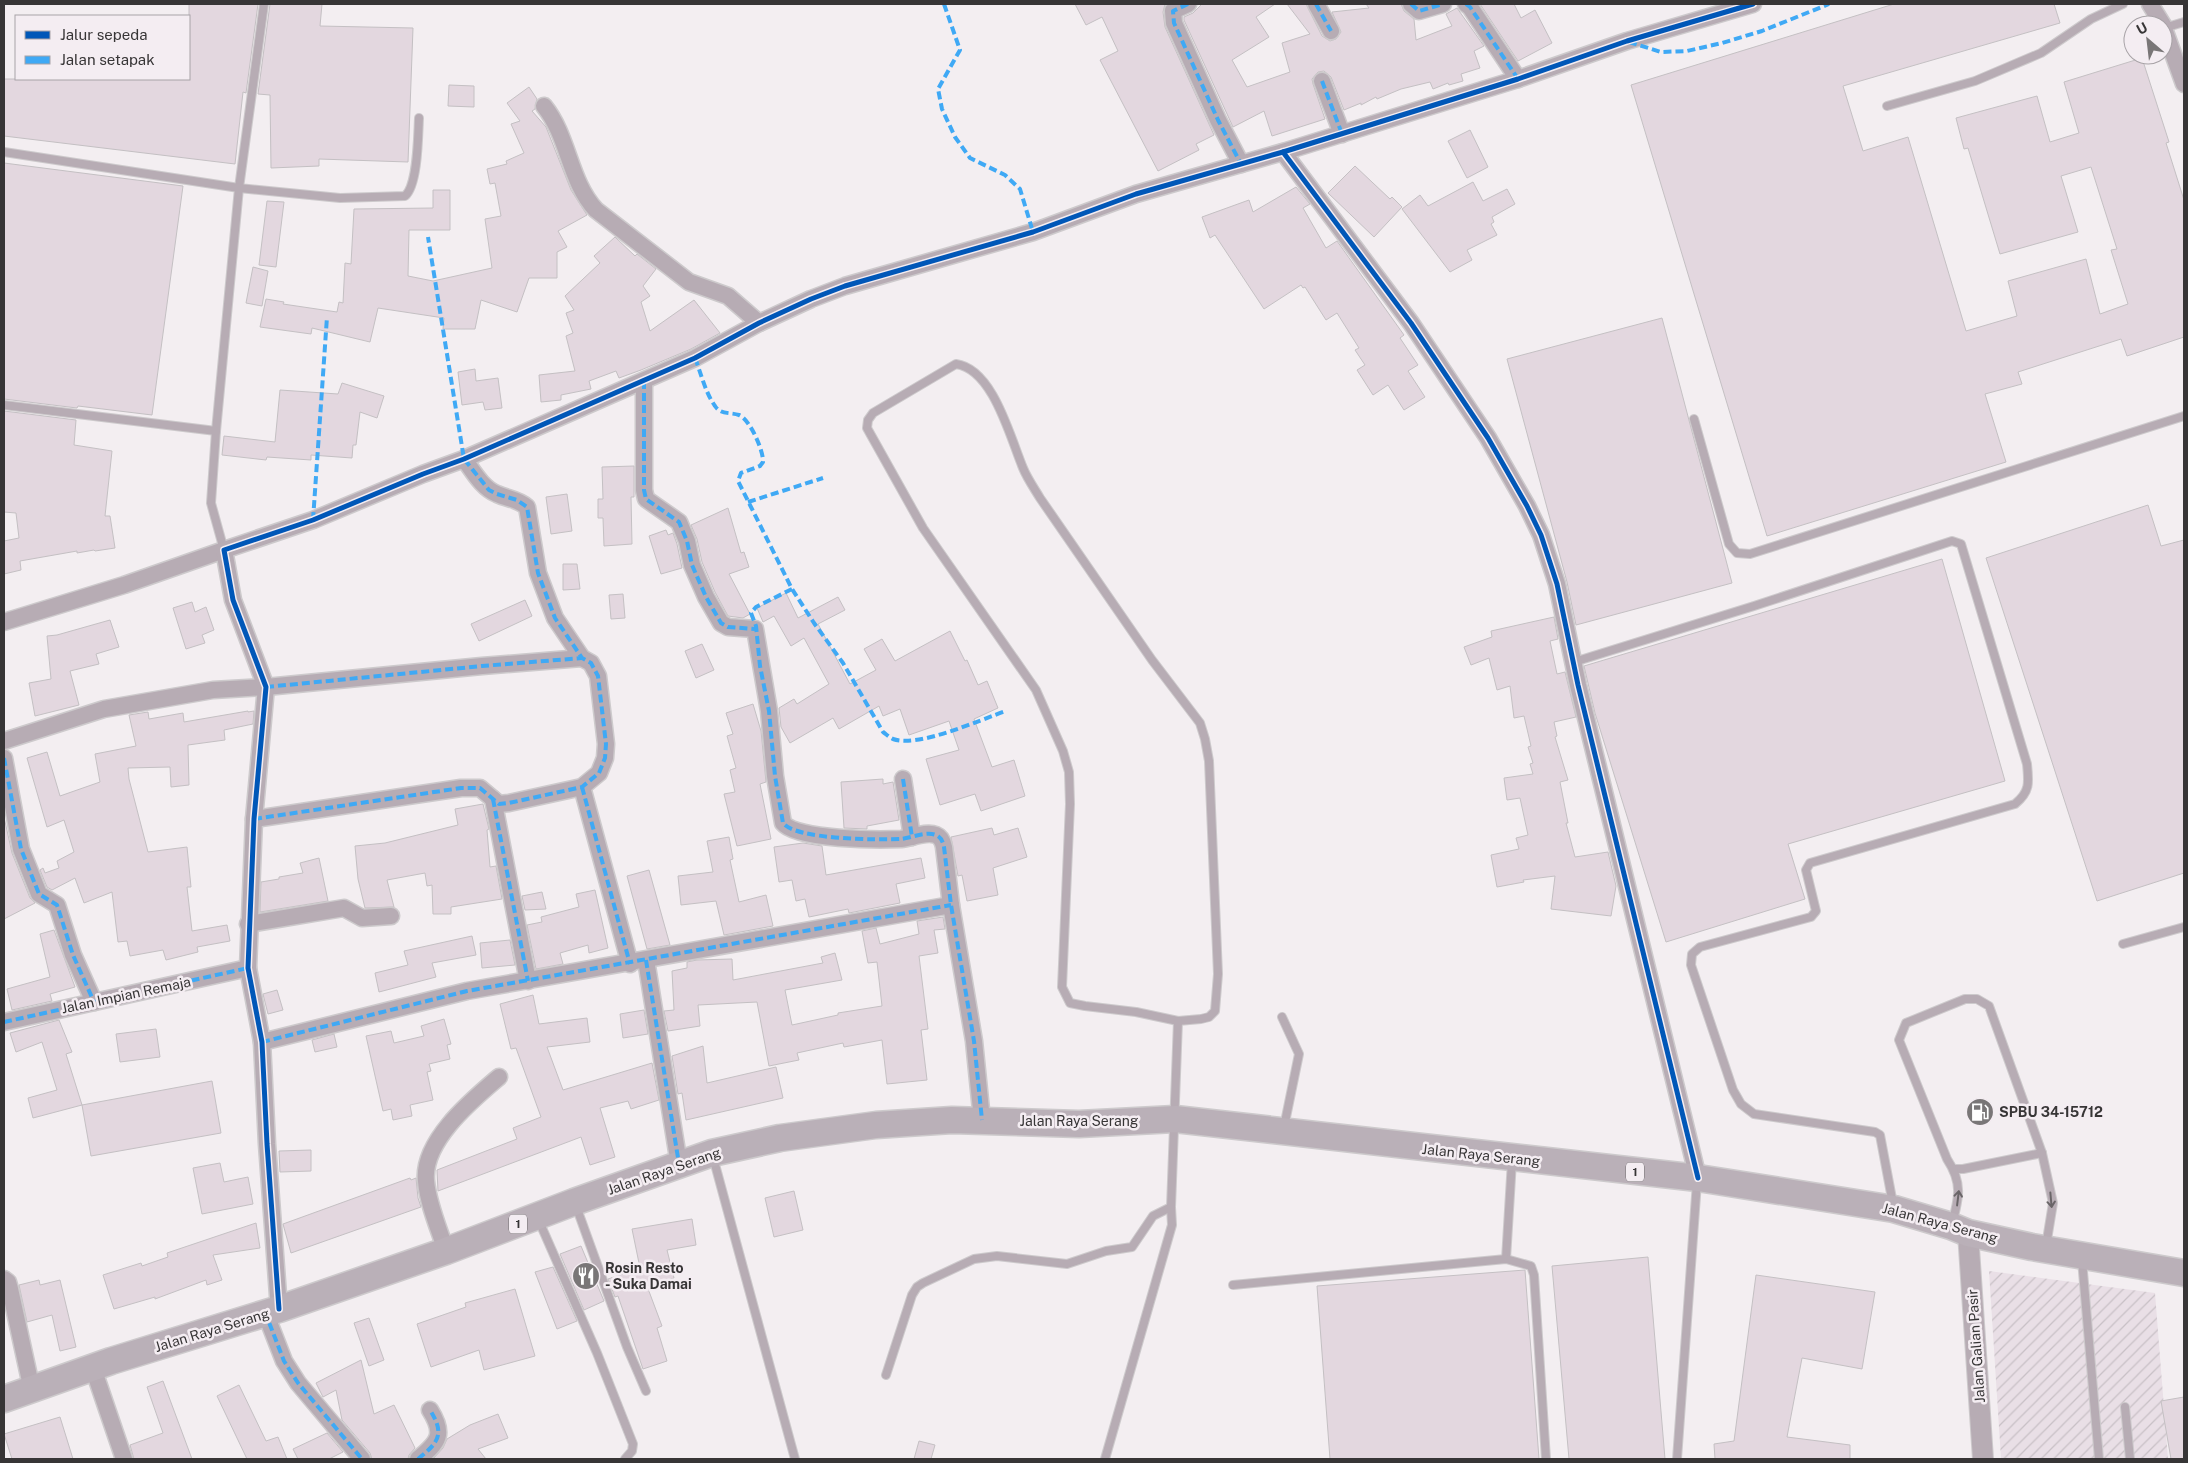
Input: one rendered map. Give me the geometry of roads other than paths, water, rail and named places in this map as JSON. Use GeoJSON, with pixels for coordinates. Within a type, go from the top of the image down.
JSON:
{"type":"FeatureCollection","features":[{"type":"Feature","properties":{"kind":"highway","name":"Jalan Raya Serang"},"geometry":{"type":"LineString","coordinates":[[4,1399],[446,1251],[574,1202],[712,1153],[780,1138],[876,1125],[982,1120],[1079,1124],[1175,1119],[1283,1131],[1698,1178],[1894,1208],[1960,1230],[2082,1255],[2184,1273]]}},
{"type":"Feature","properties":{"kind":"street"},"geometry":{"type":"LineString","coordinates":[[1188,4],[1173,11],[1174,23],[1240,164]]}},
{"type":"Feature","properties":{"kind":"street"},"geometry":{"type":"LineString","coordinates":[[1316,4],[1331,31]]}},
{"type":"Feature","properties":{"kind":"street"},"geometry":{"type":"LineString","coordinates":[[1410,4],[1419,11],[1443,4]]}},
{"type":"Feature","properties":{"kind":"street"},"geometry":{"type":"LineString","coordinates":[[1466,4],[1470,7],[1518,80]]}},
{"type":"Feature","properties":{"kind":"street"},"geometry":{"type":"LineString","coordinates":[[4,622],[124,585],[313,520],[405,481],[464,459],[644,382],[695,358],[752,326],[845,286],[1033,232],[1136,194],[1283,152],[1518,80],[1591,53],[1753,4]]}},
{"type":"Feature","properties":{"kind":"street"},"geometry":{"type":"LineString","coordinates":[[2150,4],[2156,15]]}},
{"type":"Feature","properties":{"kind":"street"},"geometry":{"type":"LineString","coordinates":[[2173,54],[2184,84]]}},
{"type":"Feature","properties":{"kind":"street"},"geometry":{"type":"LineString","coordinates":[[1322,81],[1342,134]]}},
{"type":"Feature","properties":{"kind":"street"},"geometry":{"type":"LineString","coordinates":[[544,106],[557,124],[575,176],[585,196],[596,210],[689,282],[728,296],[752,326]]}},
{"type":"Feature","properties":{"kind":"street"},"geometry":{"type":"LineString","coordinates":[[1283,152],[1411,322],[1488,438],[1541,535],[1557,584],[1698,1178]]}},
{"type":"Feature","properties":{"kind":"street"},"geometry":{"type":"LineString","coordinates":[[644,382],[644,490],[646,499],[679,522],[687,540],[692,565],[706,597],[721,623],[728,628],[755,629],[769,711],[775,776],[783,823],[787,828],[797,831],[849,840],[869,841],[929,834],[936,834],[941,839],[944,847],[951,905],[974,1041],[982,1120]]}},
{"type":"Feature","properties":{"kind":"street"},"geometry":{"type":"LineString","coordinates":[[254,819],[461,788],[480,788],[499,804],[509,803],[582,787],[599,773],[605,758],[606,744],[598,676],[591,664],[582,658],[555,618],[538,574],[527,507],[517,500],[489,490],[464,459]]}},
{"type":"Feature","properties":{"kind":"street"},"geometry":{"type":"LineString","coordinates":[[224,550],[233,600],[266,687],[254,819],[248,924],[248,968],[262,1042],[272,1310],[284,1361],[298,1383],[362,1459]]}},
{"type":"Feature","properties":{"kind":"street"},"geometry":{"type":"LineString","coordinates":[[4,741],[104,709],[213,690],[266,687],[582,658]]}},
{"type":"Feature","properties":{"kind":"street"},"geometry":{"type":"LineString","coordinates":[[4,758],[21,849],[39,894],[52,901],[59,910],[73,955],[94,1002]]}},
{"type":"Feature","properties":{"kind":"street"},"geometry":{"type":"LineString","coordinates":[[903,779],[912,837]]}},
{"type":"Feature","properties":{"kind":"street"},"geometry":{"type":"LineString","coordinates":[[582,787],[638,962],[679,1164]]}},
{"type":"Feature","properties":{"kind":"street"},"geometry":{"type":"LineString","coordinates":[[493,799],[528,981]]}},
{"type":"Feature","properties":{"kind":"street"},"geometry":{"type":"LineString","coordinates":[[262,1042],[467,991],[951,905]]}},
{"type":"Feature","properties":{"kind":"street"},"geometry":{"type":"LineString","coordinates":[[248,924],[344,908],[362,918],[391,916]]}},
{"type":"Feature","properties":{"kind":"street","name":"Jalan Impian Remaja"},"geometry":{"type":"LineString","coordinates":[[4,1022],[248,968]]}},
{"type":"Feature","properties":{"kind":"street"},"geometry":{"type":"LineString","coordinates":[[446,1251],[426,1180],[427,1164],[437,1141],[451,1121],[499,1077]]}},
{"type":"Feature","properties":{"kind":"street","name":"Jalan Galian Pasir"},"geometry":{"type":"LineString","coordinates":[[1960,1230],[1984,1459]]}},
{"type":"Feature","properties":{"kind":"street"},"geometry":{"type":"LineString","coordinates":[[4,1279],[8,1282],[10,1289],[32,1390]]}},
{"type":"Feature","properties":{"kind":"street"},"geometry":{"type":"LineString","coordinates":[[93,1368],[124,1459]]}},
{"type":"Feature","properties":{"kind":"street"},"geometry":{"type":"LineString","coordinates":[[418,1459],[428,1451],[438,1438],[439,1424],[430,1410]]}},
{"type":"Feature","properties":{"kind":"lane"},"geometry":{"type":"LineString","coordinates":[[224,550],[211,503],[216,431],[239,188],[264,4]]}},
{"type":"Feature","properties":{"kind":"lane"},"geometry":{"type":"LineString","coordinates":[[1887,106],[1975,81],[2032,56],[2091,19],[2123,4]]}},
{"type":"Feature","properties":{"kind":"lane"},"geometry":{"type":"LineString","coordinates":[[4,152],[239,188],[340,198],[405,196],[409,193],[414,177],[419,118]]}},
{"type":"Feature","properties":{"kind":"lane"},"geometry":{"type":"LineString","coordinates":[[956,364],[966,365],[980,377],[999,406],[1024,470],[1040,498],[1152,660],[1200,723],[1209,761],[1218,974],[1214,1011],[1208,1017],[1201,1019],[1178,1021],[1136,1012],[1070,1003],[1066,996],[1062,987],[1070,804],[1069,772],[1063,751],[1036,690],[923,528],[867,428],[868,420],[873,413],[956,364]]}},
{"type":"Feature","properties":{"kind":"lane"},"geometry":{"type":"LineString","coordinates":[[4,406],[216,431]]}},
{"type":"Feature","properties":{"kind":"lane"},"geometry":{"type":"LineString","coordinates":[[1694,419],[1729,544],[1737,553],[1750,554],[2184,416]]}},
{"type":"Feature","properties":{"kind":"lane"},"geometry":{"type":"LineString","coordinates":[[1574,662],[1952,541],[1961,544],[2027,764],[2028,780],[2025,796],[2015,804],[1810,863],[1806,870],[1816,911],[1811,916],[1700,947],[1692,954],[1691,965],[1733,1090],[1741,1104],[1754,1114],[1874,1132],[1880,1135],[1894,1208]]}},
{"type":"Feature","properties":{"kind":"lane"},"geometry":{"type":"LineString","coordinates":[[2123,944],[2184,927]]}},
{"type":"Feature","properties":{"kind":"lane"},"geometry":{"type":"LineString","coordinates":[[1960,1230],[1960,1194],[1954,1169],[1947,1159],[1899,1040],[1906,1023],[1965,999],[1977,999],[1989,1006],[2042,1153],[2053,1203],[2046,1248]]}},
{"type":"Feature","properties":{"kind":"lane"},"geometry":{"type":"LineString","coordinates":[[1282,1017],[1299,1054],[1283,1131]]}},
{"type":"Feature","properties":{"kind":"lane"},"geometry":{"type":"LineString","coordinates":[[1105,1459],[1172,1225],[1171,1207],[1178,1021]]}},
{"type":"Feature","properties":{"kind":"lane"},"geometry":{"type":"LineString","coordinates":[[712,1153],[795,1459]]}},
{"type":"Feature","properties":{"kind":"lane"},"geometry":{"type":"LineString","coordinates":[[1954,1169],[1963,1169],[2042,1153]]}},
{"type":"Feature","properties":{"kind":"lane"},"geometry":{"type":"LineString","coordinates":[[1506,1259],[1513,1176],[1512,1157]]}},
{"type":"Feature","properties":{"kind":"lane"},"geometry":{"type":"LineString","coordinates":[[1676,1459],[1698,1178]]}},
{"type":"Feature","properties":{"kind":"lane"},"geometry":{"type":"LineString","coordinates":[[574,1202],[627,1347],[646,1391]]}},
{"type":"Feature","properties":{"kind":"lane"},"geometry":{"type":"LineString","coordinates":[[886,1375],[912,1295],[923,1283],[974,1259],[997,1256],[1067,1264],[1106,1251],[1132,1248],[1153,1216],[1171,1207]]}},
{"type":"Feature","properties":{"kind":"lane"},"geometry":{"type":"LineString","coordinates":[[537,1217],[596,1352],[633,1444],[632,1452],[625,1459]]}},
{"type":"Feature","properties":{"kind":"lane"},"geometry":{"type":"LineString","coordinates":[[2082,1255],[2099,1459]]}},
{"type":"Feature","properties":{"kind":"lane"},"geometry":{"type":"LineString","coordinates":[[1233,1285],[1506,1259],[1530,1266],[1534,1275],[1546,1459]]}},
{"type":"Feature","properties":{"kind":"lane"},"geometry":{"type":"LineString","coordinates":[[2125,1407],[2130,1459]]}},
{"type":"Feature","properties":{"kind":"place","name":"SPBU 34-15712"},"geometry":{"type":"Point","coordinates":[1980,1112]}},
{"type":"Feature","properties":{"kind":"place","name":"Rosin Resto - Suka Damai"},"geometry":{"type":"Point","coordinates":[586,1276]}}]}
